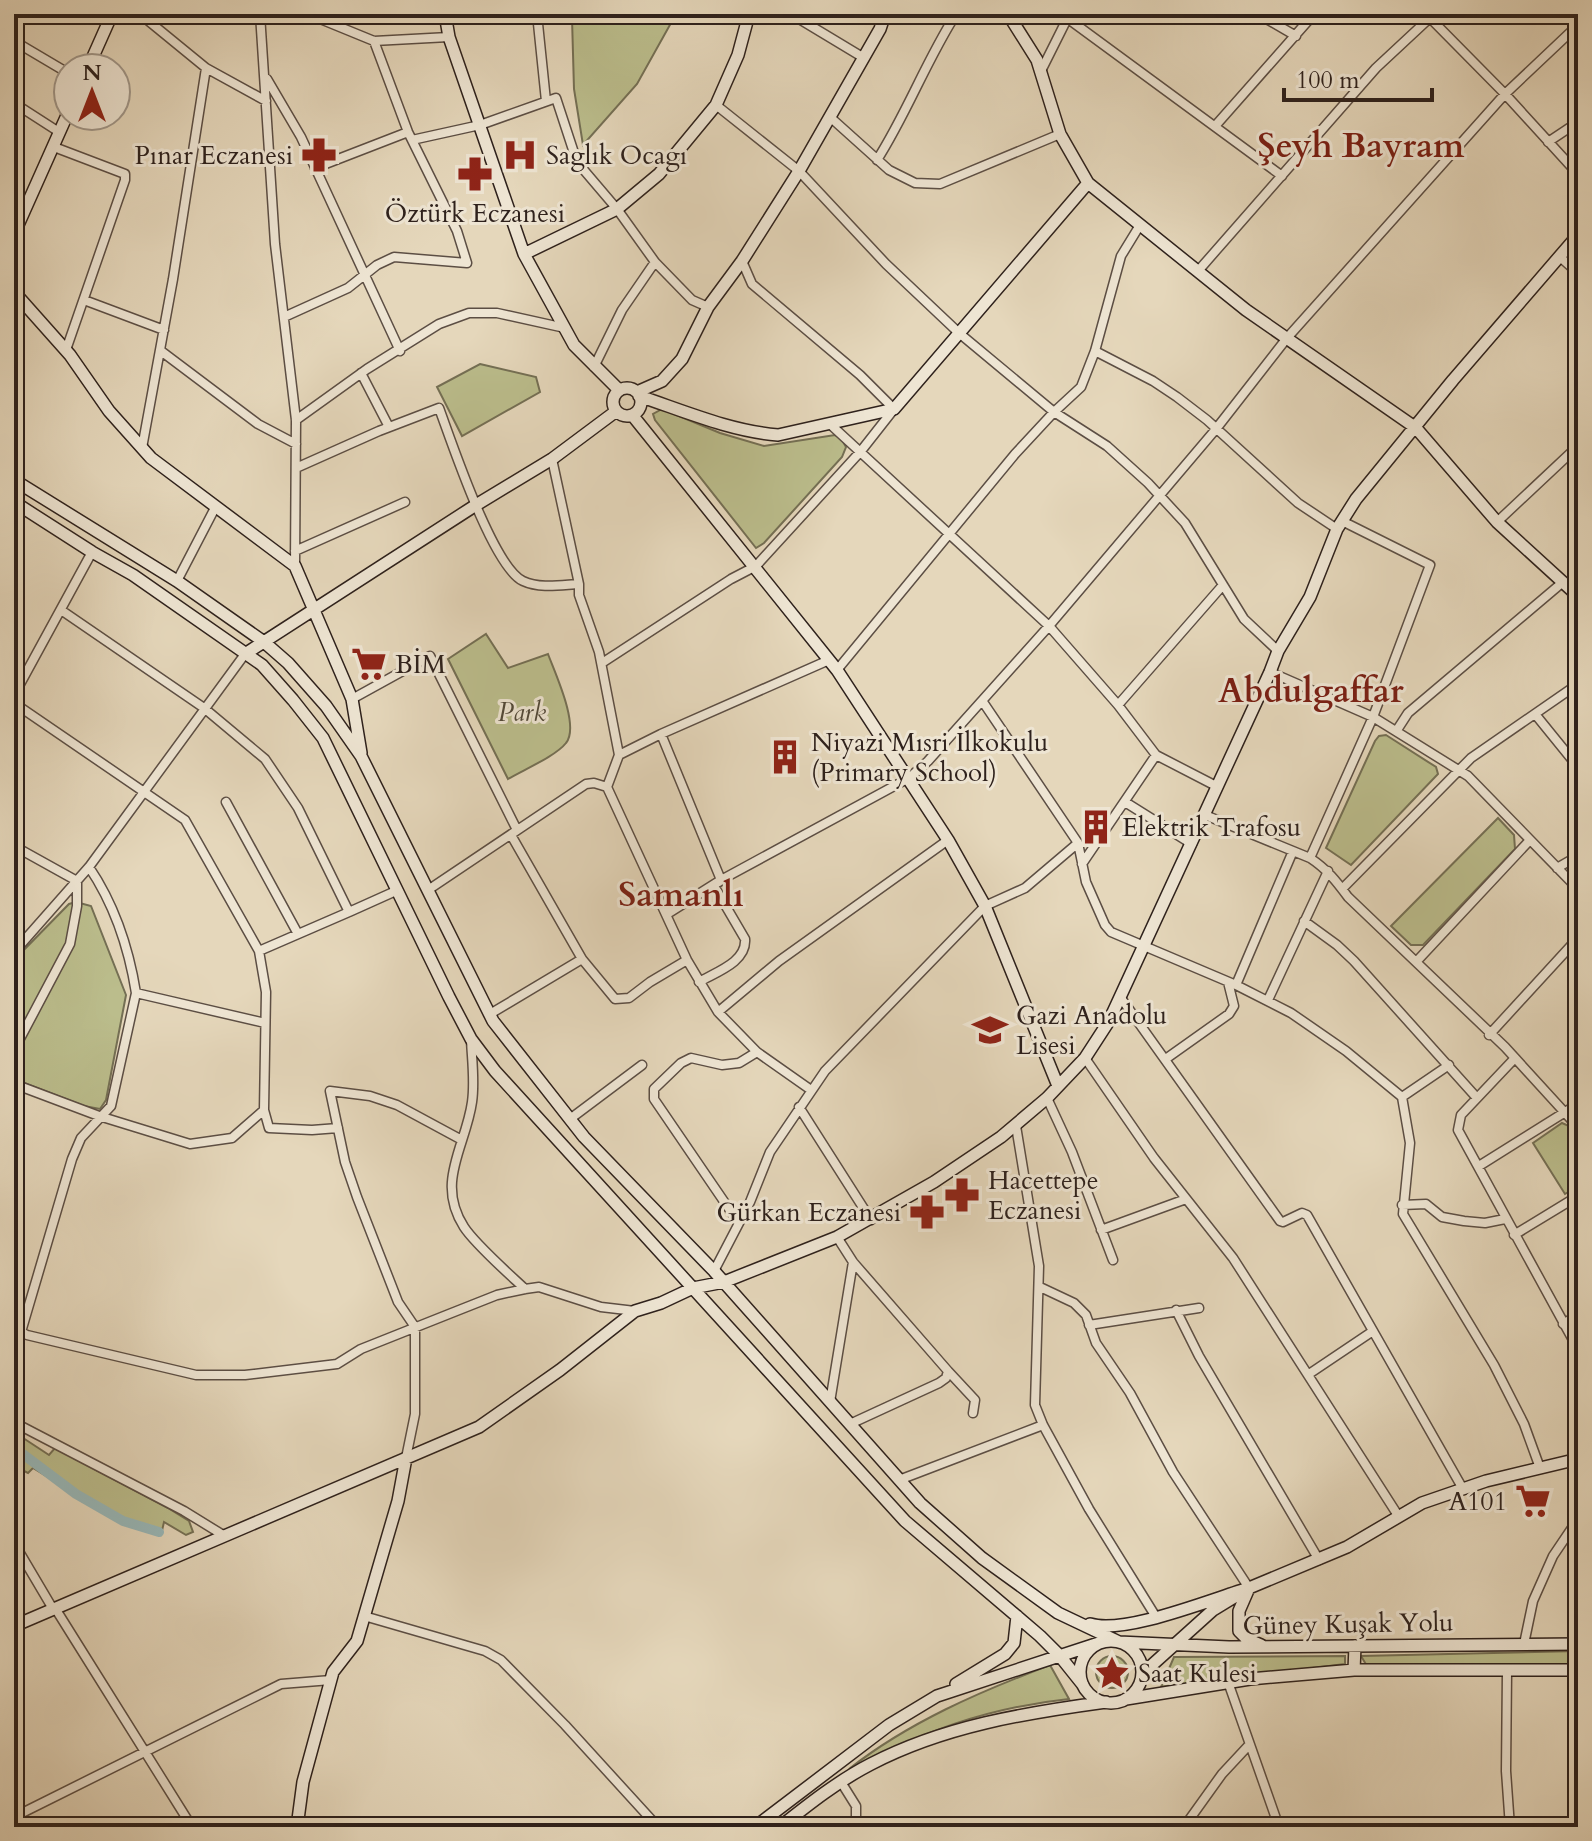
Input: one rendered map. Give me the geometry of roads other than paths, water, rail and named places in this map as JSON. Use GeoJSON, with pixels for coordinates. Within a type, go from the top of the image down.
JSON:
{"type":"FeatureCollection","features":[{"type":"Feature","properties":{"kind":"main road"},"geometry":{"type":"LineString","coordinates":[[95,52],[112,14]]}},
{"type":"Feature","properties":{"kind":"main road"},"geometry":{"type":"LineString","coordinates":[[445,14],[449,37],[524,254],[574,345],[619,390]]}},
{"type":"Feature","properties":{"kind":"main road"},"geometry":{"type":"LineString","coordinates":[[638,394],[662,381],[682,359],[708,307],[742,261],[799,171],[880,29],[885,14]]}},
{"type":"Feature","properties":{"kind":"main road"},"geometry":{"type":"LineString","coordinates":[[1008,14],[1037,60],[1060,134],[1088,183],[1287,338],[1416,428],[1497,522],[1578,596]]}},
{"type":"Feature","properties":{"kind":"main road"},"geometry":{"type":"LineString","coordinates":[[524,254],[617,209],[659,174],[716,105],[738,55],[748,18]]}},
{"type":"Feature","properties":{"kind":"main road"},"geometry":{"type":"LineString","coordinates":[[14,234],[59,132]]}},
{"type":"Feature","properties":{"kind":"main road"},"geometry":{"type":"LineString","coordinates":[[615,412],[613,398],[619,390],[628,388],[758,433],[778,435],[894,409],[1088,183]]}},
{"type":"Feature","properties":{"kind":"main road"},"geometry":{"type":"LineString","coordinates":[[14,1626],[479,1427],[560,1370],[635,1311],[693,1288],[724,1282],[837,1237],[871,1220],[974,1157],[1016,1126],[1085,1058],[1109,1021],[1278,651],[1310,597],[1340,525],[1356,499],[1578,235]]}},
{"type":"Feature","properties":{"kind":"main road"},"geometry":{"type":"LineString","coordinates":[[14,292],[66,350],[109,411],[151,458],[295,566],[352,699],[361,756]]}},
{"type":"Feature","properties":{"kind":"main road"},"geometry":{"type":"LineString","coordinates":[[615,412],[624,417],[633,416],[640,409],[638,394]]}},
{"type":"Feature","properties":{"kind":"main road"},"geometry":{"type":"LineString","coordinates":[[245,654],[552,459],[615,412]]}},
{"type":"Feature","properties":{"kind":"main road"},"geometry":{"type":"LineString","coordinates":[[633,416],[833,665],[909,778],[985,906],[1058,1086]]}},
{"type":"Feature","properties":{"kind":"main road"},"geometry":{"type":"LineString","coordinates":[[14,480],[177,581],[264,642],[288,663],[326,706],[361,756],[490,1014],[570,1119],[714,1271],[920,1503],[982,1558],[1058,1613],[1119,1642],[1136,1654],[1142,1674]]}},
{"type":"Feature","properties":{"kind":"main road"},"geometry":{"type":"LineString","coordinates":[[14,502],[133,575],[262,665],[323,738],[471,1039],[541,1124],[905,1521],[1059,1655],[1088,1693],[1106,1702]]}},
{"type":"Feature","properties":{"kind":"main road"},"geometry":{"type":"LineString","coordinates":[[297,1827],[303,1782],[333,1672],[357,1641],[398,1501],[406,1458]]}},
{"type":"Feature","properties":{"kind":"main road"},"geometry":{"type":"LineString","coordinates":[[1058,1613],[1099,1627],[1117,1627],[1156,1617],[1249,1588],[1319,1560],[1422,1503],[1578,1459]]}},
{"type":"Feature","properties":{"kind":"main road"},"geometry":{"type":"LineString","coordinates":[[780,1827],[841,1782],[872,1764],[928,1740],[1023,1714],[1126,1699],[1134,1692],[1142,1674],[1174,1645],[1213,1610],[1249,1588]]}},
{"type":"Feature","properties":{"kind":"main road"},"geometry":{"type":"LineString","coordinates":[[1249,1588],[1239,1611],[1239,1631],[1247,1639],[1265,1647]]}},
{"type":"Feature","properties":{"kind":"main road"},"geometry":{"type":"LineString","coordinates":[[755,1827],[889,1725],[1005,1654],[1014,1643],[1017,1616]]}},
{"type":"Feature","properties":{"kind":"main road"},"geometry":{"type":"LineString","coordinates":[[937,1696],[1099,1643],[1119,1642]]}},
{"type":"Feature","properties":{"kind":"main road","name":"Güney Kuşak Yolu"},"geometry":{"type":"LineString","coordinates":[[1119,1642],[1265,1647],[1578,1644]]}},
{"type":"Feature","properties":{"kind":"main road"},"geometry":{"type":"LineString","coordinates":[[1083,1685],[1080,1665],[1091,1648],[1099,1643]]}},
{"type":"Feature","properties":{"kind":"main road"},"geometry":{"type":"LineString","coordinates":[[1354,1670],[1355,1646]]}},
{"type":"Feature","properties":{"kind":"main road","name":"Güney Kuşak Yolu"},"geometry":{"type":"LineString","coordinates":[[1126,1699],[1228,1682],[1354,1670],[1578,1670]]}},
{"type":"Feature","properties":{"kind":"street"},"geometry":{"type":"LineString","coordinates":[[14,28],[22,14]]}},
{"type":"Feature","properties":{"kind":"street"},"geometry":{"type":"LineString","coordinates":[[140,14],[206,68],[266,101]]}},
{"type":"Feature","properties":{"kind":"street"},"geometry":{"type":"LineString","coordinates":[[260,14],[275,244],[296,420],[295,566]]}},
{"type":"Feature","properties":{"kind":"street"},"geometry":{"type":"LineString","coordinates":[[308,14],[374,41],[449,37]]}},
{"type":"Feature","properties":{"kind":"street"},"geometry":{"type":"LineString","coordinates":[[537,14],[546,101]]}},
{"type":"Feature","properties":{"kind":"street"},"geometry":{"type":"LineString","coordinates":[[736,14],[748,18]]}},
{"type":"Feature","properties":{"kind":"street"},"geometry":{"type":"LineString","coordinates":[[792,14],[864,58]]}},
{"type":"Feature","properties":{"kind":"street"},"geometry":{"type":"LineString","coordinates":[[877,160],[899,126],[920,77],[956,14]]}},
{"type":"Feature","properties":{"kind":"street"},"geometry":{"type":"LineString","coordinates":[[1258,14],[1296,36]]}},
{"type":"Feature","properties":{"kind":"street"},"geometry":{"type":"LineString","coordinates":[[1216,125],[1314,14]]}},
{"type":"Feature","properties":{"kind":"street"},"geometry":{"type":"LineString","coordinates":[[1198,271],[1376,68],[1430,15],[1578,174]]}},
{"type":"Feature","properties":{"kind":"street"},"geometry":{"type":"LineString","coordinates":[[1040,72],[1068,16],[1116,56],[1216,125],[1282,176]]}},
{"type":"Feature","properties":{"kind":"street"},"geometry":{"type":"LineString","coordinates":[[667,914],[909,778],[983,702],[1049,626],[1216,429],[1287,338],[1505,94],[1578,25]]}},
{"type":"Feature","properties":{"kind":"street"},"geometry":{"type":"LineString","coordinates":[[14,41],[52,64]]}},
{"type":"Feature","properties":{"kind":"street"},"geometry":{"type":"LineString","coordinates":[[284,317],[348,288],[377,265],[394,257],[467,263],[457,231],[410,136],[374,41]]}},
{"type":"Feature","properties":{"kind":"street"},"geometry":{"type":"LineString","coordinates":[[142,448],[161,351],[206,68]]}},
{"type":"Feature","properties":{"kind":"street"},"geometry":{"type":"LineString","coordinates":[[265,74],[301,137],[400,351]]}},
{"type":"Feature","properties":{"kind":"street"},"geometry":{"type":"LineString","coordinates":[[315,168],[410,136],[480,125],[556,98],[577,162],[617,209],[655,262],[692,300],[708,307]]}},
{"type":"Feature","properties":{"kind":"street"},"geometry":{"type":"LineString","coordinates":[[14,103],[52,127]]}},
{"type":"Feature","properties":{"kind":"street"},"geometry":{"type":"LineString","coordinates":[[716,105],[799,171],[886,264],[959,333],[1054,412],[1107,446],[1159,495],[1185,523],[1244,619],[1278,651]]}},
{"type":"Feature","properties":{"kind":"street"},"geometry":{"type":"LineString","coordinates":[[830,117],[889,170],[915,183],[940,184],[1060,134]]}},
{"type":"Feature","properties":{"kind":"street"},"geometry":{"type":"LineString","coordinates":[[1548,142],[1578,122]]}},
{"type":"Feature","properties":{"kind":"street"},"geometry":{"type":"LineString","coordinates":[[54,147],[125,174],[66,350]]}},
{"type":"Feature","properties":{"kind":"street"},"geometry":{"type":"LineString","coordinates":[[619,755],[661,734],[833,665],[951,534],[1015,454],[1081,387],[1095,351],[1121,256],[1140,225]]}},
{"type":"Feature","properties":{"kind":"street"},"geometry":{"type":"LineString","coordinates":[[1560,257],[1578,273]]}},
{"type":"Feature","properties":{"kind":"street"},"geometry":{"type":"LineString","coordinates":[[602,663],[756,566],[861,451],[894,409],[860,375],[752,284],[742,261]]}},
{"type":"Feature","properties":{"kind":"street"},"geometry":{"type":"LineString","coordinates":[[594,367],[622,310],[655,262]]}},
{"type":"Feature","properties":{"kind":"street"},"geometry":{"type":"LineString","coordinates":[[84,300],[164,330]]}},
{"type":"Feature","properties":{"kind":"street"},"geometry":{"type":"LineString","coordinates":[[296,420],[361,373],[439,324],[469,313],[497,313],[565,328]]}},
{"type":"Feature","properties":{"kind":"street"},"geometry":{"type":"LineString","coordinates":[[161,351],[258,424],[296,444]]}},
{"type":"Feature","properties":{"kind":"street"},"geometry":{"type":"LineString","coordinates":[[1095,351],[1153,381],[1216,429],[1298,503],[1430,565],[1373,717],[1310,858]]}},
{"type":"Feature","properties":{"kind":"street"},"geometry":{"type":"LineString","coordinates":[[361,373],[389,427]]}},
{"type":"Feature","properties":{"kind":"street"},"geometry":{"type":"LineString","coordinates":[[296,468],[439,408],[498,553],[521,581],[548,587],[579,584]]}},
{"type":"Feature","properties":{"kind":"street"},"geometry":{"type":"LineString","coordinates":[[831,425],[1049,626],[1118,705],[1156,755],[1218,787]]}},
{"type":"Feature","properties":{"kind":"street"},"geometry":{"type":"LineString","coordinates":[[1497,522],[1578,446]]}},
{"type":"Feature","properties":{"kind":"street"},"geometry":{"type":"LineString","coordinates":[[552,459],[579,595],[602,663],[619,755],[607,787],[687,960],[718,1012],[757,1052],[811,1090]]}},
{"type":"Feature","properties":{"kind":"street"},"geometry":{"type":"LineString","coordinates":[[295,551],[405,502]]}},
{"type":"Feature","properties":{"kind":"street"},"geometry":{"type":"LineString","coordinates":[[177,581],[216,506]]}},
{"type":"Feature","properties":{"kind":"street"},"geometry":{"type":"LineString","coordinates":[[14,695],[92,552]]}},
{"type":"Feature","properties":{"kind":"street"},"geometry":{"type":"LineString","coordinates":[[1397,730],[1408,713],[1563,582]]}},
{"type":"Feature","properties":{"kind":"street"},"geometry":{"type":"LineString","coordinates":[[1118,705],[1223,585]]}},
{"type":"Feature","properties":{"kind":"street"},"geometry":{"type":"LineString","coordinates":[[61,610],[204,708],[265,759],[298,808],[349,912]]}},
{"type":"Feature","properties":{"kind":"street"},"geometry":{"type":"LineString","coordinates":[[14,952],[89,867],[245,654]]}},
{"type":"Feature","properties":{"kind":"street"},"geometry":{"type":"LineString","coordinates":[[352,699],[430,656],[514,832],[582,959],[609,993],[621,1001],[629,998],[687,960]]}},
{"type":"Feature","properties":{"kind":"street"},"geometry":{"type":"LineString","coordinates":[[1270,672],[1373,717],[1457,769],[1475,783],[1578,889]]}},
{"type":"Feature","properties":{"kind":"street"},"geometry":{"type":"LineString","coordinates":[[1342,889],[1457,769],[1578,684]]}},
{"type":"Feature","properties":{"kind":"street"},"geometry":{"type":"LineString","coordinates":[[983,702],[1078,843],[1086,882],[1105,925],[1120,938],[1268,1000],[1336,1044],[1402,1097],[1410,1143],[1402,1205],[1408,1225],[1494,1365],[1524,1424],[1540,1468]]}},
{"type":"Feature","properties":{"kind":"street"},"geometry":{"type":"LineString","coordinates":[[14,703],[185,820],[259,951],[266,992],[264,1110],[269,1128],[338,1128]]}},
{"type":"Feature","properties":{"kind":"street"},"geometry":{"type":"LineString","coordinates":[[1535,714],[1578,767]]}},
{"type":"Feature","properties":{"kind":"street"},"geometry":{"type":"LineString","coordinates":[[661,734],[718,883],[746,945],[738,959],[699,982]]}},
{"type":"Feature","properties":{"kind":"street"},"geometry":{"type":"LineString","coordinates":[[1082,865],[1156,755]]}},
{"type":"Feature","properties":{"kind":"street"},"geometry":{"type":"LineString","coordinates":[[428,890],[586,784],[607,787]]}},
{"type":"Feature","properties":{"kind":"street"},"geometry":{"type":"LineString","coordinates":[[226,802],[298,934]]}},
{"type":"Feature","properties":{"kind":"street"},"geometry":{"type":"LineString","coordinates":[[1125,802],[1192,844]]}},
{"type":"Feature","properties":{"kind":"street"},"geometry":{"type":"LineString","coordinates":[[1205,815],[1310,858],[1328,871],[1342,889],[1515,1058],[1578,1127]]}},
{"type":"Feature","properties":{"kind":"street"},"geometry":{"type":"LineString","coordinates":[[718,1012],[779,961],[948,840]]}},
{"type":"Feature","properties":{"kind":"street"},"geometry":{"type":"LineString","coordinates":[[1416,962],[1530,840]]}},
{"type":"Feature","properties":{"kind":"street"},"geometry":{"type":"LineString","coordinates":[[714,1271],[750,1202],[770,1152],[835,1059],[985,906],[1025,888],[1078,843]]}},
{"type":"Feature","properties":{"kind":"street"},"geometry":{"type":"LineString","coordinates":[[14,846],[77,881]]}},
{"type":"Feature","properties":{"kind":"street"},"geometry":{"type":"LineString","coordinates":[[1167,1058],[1229,1014],[1234,1006],[1232,984],[1293,851]]}},
{"type":"Feature","properties":{"kind":"street"},"geometry":{"type":"LineString","coordinates":[[1557,868],[1578,856]]}},
{"type":"Feature","properties":{"kind":"street"},"geometry":{"type":"LineString","coordinates":[[89,867],[100,884],[131,958],[136,993],[111,1106],[81,1138],[72,1159],[18,1330],[196,1375],[245,1375],[337,1364],[361,1349],[415,1327],[497,1295],[525,1289],[539,1287],[601,1307],[635,1311]]}},
{"type":"Feature","properties":{"kind":"street"},"geometry":{"type":"LineString","coordinates":[[1268,1000],[1328,871]]}},
{"type":"Feature","properties":{"kind":"street"},"geometry":{"type":"LineString","coordinates":[[14,1050],[70,944],[77,906],[77,881]]}},
{"type":"Feature","properties":{"kind":"street"},"geometry":{"type":"LineString","coordinates":[[259,951],[398,890]]}},
{"type":"Feature","properties":{"kind":"street"},"geometry":{"type":"LineString","coordinates":[[1304,921],[1346,953],[1477,1098]]}},
{"type":"Feature","properties":{"kind":"street"},"geometry":{"type":"LineString","coordinates":[[1489,1035],[1578,938]]}},
{"type":"Feature","properties":{"kind":"street"},"geometry":{"type":"LineString","coordinates":[[490,1014],[582,959]]}},
{"type":"Feature","properties":{"kind":"street"},"geometry":{"type":"LineString","coordinates":[[136,993],[265,1023]]}},
{"type":"Feature","properties":{"kind":"street"},"geometry":{"type":"LineString","coordinates":[[1121,998],[1167,1058],[1280,1221],[1302,1213],[1307,1215],[1463,1489]]}},
{"type":"Feature","properties":{"kind":"street"},"geometry":{"type":"LineString","coordinates":[[471,1039],[472,1102],[453,1172],[455,1210],[465,1229],[525,1289]]}},
{"type":"Feature","properties":{"kind":"street"},"geometry":{"type":"LineString","coordinates":[[738,1222],[654,1099],[654,1089],[681,1063],[691,1058],[722,1065],[739,1063],[757,1052]]}},
{"type":"Feature","properties":{"kind":"street"},"geometry":{"type":"LineString","coordinates":[[1085,1058],[1131,1127],[1233,1258],[1399,1517]]}},
{"type":"Feature","properties":{"kind":"street"},"geometry":{"type":"LineString","coordinates":[[1515,1058],[1461,1115],[1457,1125],[1505,1219],[1578,1349]]}},
{"type":"Feature","properties":{"kind":"street"},"geometry":{"type":"LineString","coordinates":[[570,1119],[642,1065]]}},
{"type":"Feature","properties":{"kind":"street"},"geometry":{"type":"LineString","coordinates":[[1402,1097],[1449,1065]]}},
{"type":"Feature","properties":{"kind":"street"},"geometry":{"type":"LineString","coordinates":[[14,1084],[99,1116],[190,1144],[232,1138],[264,1110]]}},
{"type":"Feature","properties":{"kind":"street"},"geometry":{"type":"LineString","coordinates":[[406,1458],[415,1414],[415,1327],[398,1302],[385,1273],[349,1174],[330,1091],[370,1096],[397,1105],[460,1139]]}},
{"type":"Feature","properties":{"kind":"street"},"geometry":{"type":"LineString","coordinates":[[1047,1098],[1072,1152],[1113,1260]]}},
{"type":"Feature","properties":{"kind":"street"},"geometry":{"type":"LineString","coordinates":[[1479,1166],[1578,1104]]}},
{"type":"Feature","properties":{"kind":"street"},"geometry":{"type":"LineString","coordinates":[[799,1107],[871,1220]]}},
{"type":"Feature","properties":{"kind":"street"},"geometry":{"type":"LineString","coordinates":[[1016,1126],[1036,1240],[1040,1287],[1034,1395],[1043,1425],[1089,1509],[1156,1617]]}},
{"type":"Feature","properties":{"kind":"street"},"geometry":{"type":"LineString","coordinates":[[1514,1235],[1578,1196]]}},
{"type":"Feature","properties":{"kind":"street"},"geometry":{"type":"LineString","coordinates":[[1101,1230],[1186,1199]]}},
{"type":"Feature","properties":{"kind":"street"},"geometry":{"type":"LineString","coordinates":[[1402,1205],[1426,1204],[1442,1217],[1464,1221],[1485,1223],[1505,1219]]}},
{"type":"Feature","properties":{"kind":"street"},"geometry":{"type":"LineString","coordinates":[[837,1237],[853,1262],[975,1400],[973,1413]]}},
{"type":"Feature","properties":{"kind":"street"},"geometry":{"type":"LineString","coordinates":[[830,1403],[853,1262]]}},
{"type":"Feature","properties":{"kind":"street"},"geometry":{"type":"LineString","coordinates":[[1040,1287],[1074,1303],[1086,1315],[1096,1343],[1130,1393],[1173,1472],[1249,1588]]}},
{"type":"Feature","properties":{"kind":"street"},"geometry":{"type":"LineString","coordinates":[[1089,1325],[1199,1308]]}},
{"type":"Feature","properties":{"kind":"street"},"geometry":{"type":"LineString","coordinates":[[1176,1310],[1199,1356],[1319,1560]]}},
{"type":"Feature","properties":{"kind":"street"},"geometry":{"type":"LineString","coordinates":[[1563,1324],[1578,1315]]}},
{"type":"Feature","properties":{"kind":"street"},"geometry":{"type":"LineString","coordinates":[[1309,1374],[1373,1331]]}},
{"type":"Feature","properties":{"kind":"street"},"geometry":{"type":"LineString","coordinates":[[850,1424],[939,1383],[946,1378],[948,1371]]}},
{"type":"Feature","properties":{"kind":"street"},"geometry":{"type":"LineString","coordinates":[[17,1424],[184,1511],[223,1535]]}},
{"type":"Feature","properties":{"kind":"street"},"geometry":{"type":"LineString","coordinates":[[899,1480],[1043,1425]]}},
{"type":"Feature","properties":{"kind":"street"},"geometry":{"type":"LineString","coordinates":[[1524,1644],[1533,1601],[1553,1556],[1578,1519]]}},
{"type":"Feature","properties":{"kind":"street"},"geometry":{"type":"LineString","coordinates":[[14,1543],[192,1827]]}},
{"type":"Feature","properties":{"kind":"street"},"geometry":{"type":"LineString","coordinates":[[364,1616],[485,1651],[501,1660],[658,1827]]}},
{"type":"Feature","properties":{"kind":"street"},"geometry":{"type":"LineString","coordinates":[[1507,1672],[1506,1771],[1510,1827]]}},
{"type":"Feature","properties":{"kind":"street"},"geometry":{"type":"LineString","coordinates":[[14,1817],[281,1684],[331,1680]]}},
{"type":"Feature","properties":{"kind":"street"},"geometry":{"type":"LineString","coordinates":[[1228,1682],[1279,1827]]}},
{"type":"Feature","properties":{"kind":"street"},"geometry":{"type":"LineString","coordinates":[[1184,1827],[1222,1774],[1249,1745]]}},
{"type":"Feature","properties":{"kind":"street"},"geometry":{"type":"LineString","coordinates":[[841,1782],[856,1806],[859,1827]]}},
{"type":"Feature","properties":{"kind":"waterway"},"geometry":{"type":"LineString","coordinates":[[14,1451],[24,1455],[76,1494],[123,1521],[159,1532]]}},
{"type":"Feature","properties":{"kind":"place","name":"Pınar Eczanesi"},"geometry":{"type":"Point","coordinates":[319,155]}},
{"type":"Feature","properties":{"kind":"place","name":"Saglık Ocagı"},"geometry":{"type":"Point","coordinates":[520,155]}},
{"type":"Feature","properties":{"kind":"place","name":"Öztürk Eczanesi"},"geometry":{"type":"Point","coordinates":[475,174]}},
{"type":"Feature","properties":{"kind":"place","name":"BİM"},"geometry":{"type":"Point","coordinates":[369,664]}},
{"type":"Feature","properties":{"kind":"place","name":"Niyazi Mısri İlkokulu (Primary School)"},"geometry":{"type":"Point","coordinates":[785,757]}},
{"type":"Feature","properties":{"kind":"place","name":"Elektrik Trafosu"},"geometry":{"type":"Point","coordinates":[1096,827]}},
{"type":"Feature","properties":{"kind":"place","name":"Gazi Anadolu Lisesi"},"geometry":{"type":"Point","coordinates":[990,1030]}},
{"type":"Feature","properties":{"kind":"place","name":"Hacettepe Eczanesi"},"geometry":{"type":"Point","coordinates":[962,1195]}},
{"type":"Feature","properties":{"kind":"place","name":"Gürkan Eczanesi"},"geometry":{"type":"Point","coordinates":[927,1212]}},
{"type":"Feature","properties":{"kind":"place","name":"A101"},"geometry":{"type":"Point","coordinates":[1533,1501]}},
{"type":"Feature","properties":{"kind":"place","name":"Saat Kulesi"},"geometry":{"type":"Point","coordinates":[1112,1673]}},
{"type":"Feature","properties":{"kind":"district","name":"Şeyh Bayram"},"geometry":{"type":"Point","coordinates":[1361,146]}},
{"type":"Feature","properties":{"kind":"district","name":"Abdulgaffar"},"geometry":{"type":"Point","coordinates":[1311,691]}},
{"type":"Feature","properties":{"kind":"district","name":"Samanlı"},"geometry":{"type":"Point","coordinates":[681,895]}},
{"type":"Feature","properties":{"kind":"park label","name":"Park"},"geometry":{"type":"Point","coordinates":[522,712]}}]}
